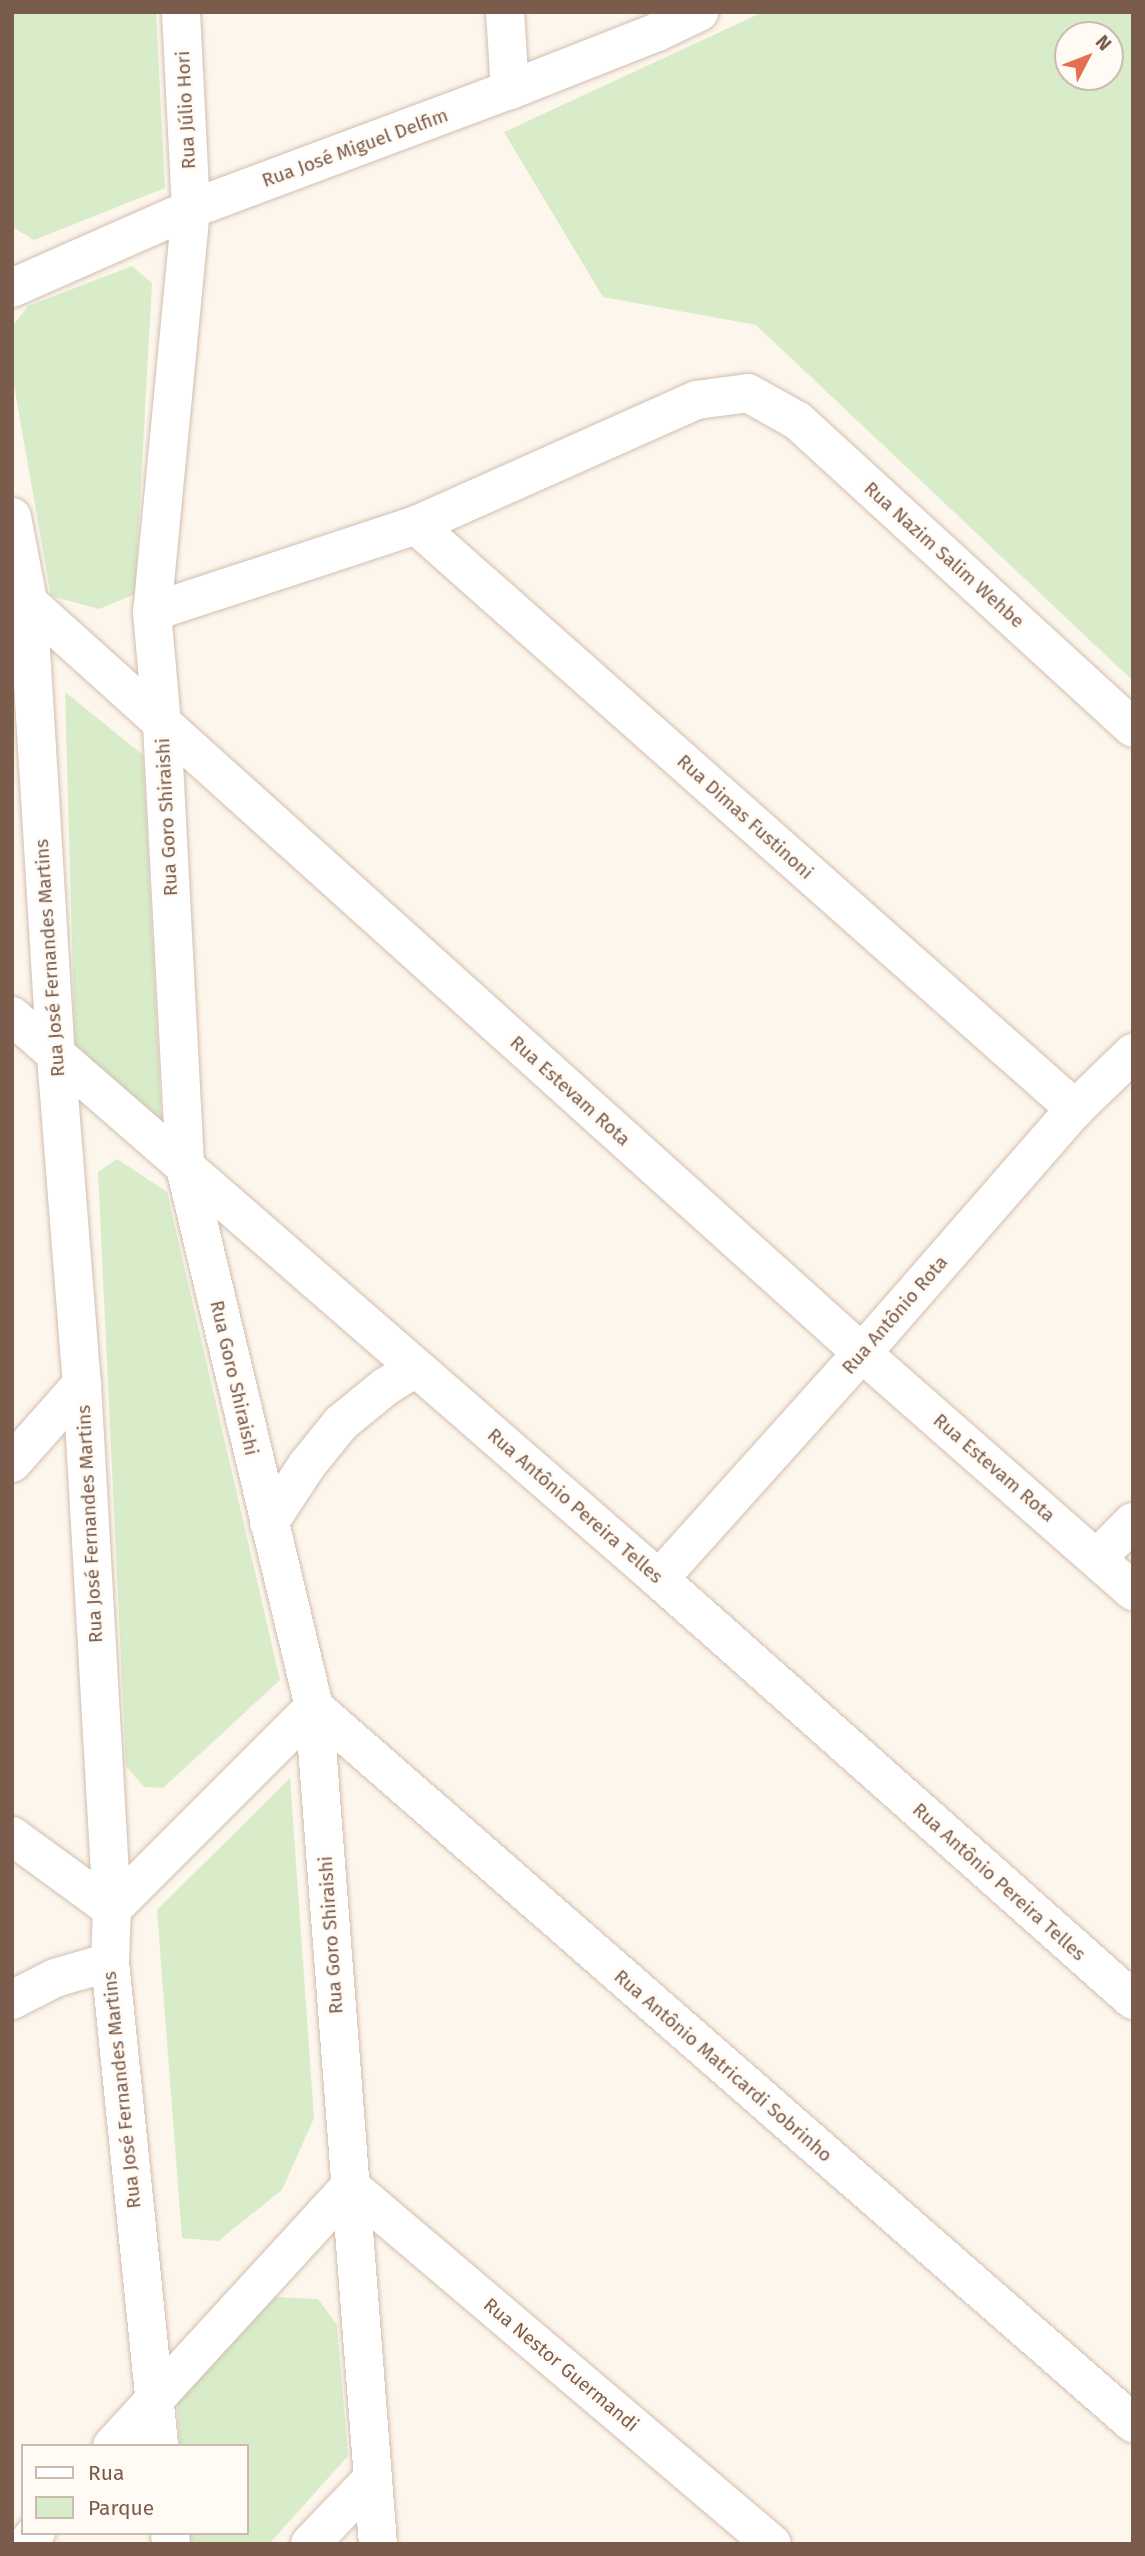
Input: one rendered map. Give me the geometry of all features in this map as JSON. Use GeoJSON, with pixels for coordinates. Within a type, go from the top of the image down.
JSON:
{"type":"FeatureCollection","features":[{"type":"Feature","properties":{"kind":"street","name":"Rua Júlio Hori"},"geometry":{"type":"LineString","coordinates":[[181,12],[191,209]]}},
{"type":"Feature","properties":{"kind":"street"},"geometry":{"type":"LineString","coordinates":[[505,12],[510,90]]}},
{"type":"Feature","properties":{"kind":"street","name":"Rua José Miguel Delfim"},"geometry":{"type":"LineString","coordinates":[[12,288],[191,209],[510,90],[657,32],[699,12]]}},
{"type":"Feature","properties":{"kind":"street","name":"Rua Goro Shiraishi"},"geometry":{"type":"LineString","coordinates":[[191,209],[152,612],[162,725],[185,1167],[314,1707],[378,2544]]}},
{"type":"Feature","properties":{"kind":"street","name":"Rua Nazim Salim Wehbe"},"geometry":{"type":"LineString","coordinates":[[416,525],[697,400],[748,393],[798,421],[1133,728]]}},
{"type":"Feature","properties":{"kind":"street","name":"Rua José Fernandes Martins"},"geometry":{"type":"LineString","coordinates":[[12,517],[82,1384],[112,1909],[110,1962],[159,2444]]}},
{"type":"Feature","properties":{"kind":"street"},"geometry":{"type":"LineString","coordinates":[[152,612],[416,525]]}},
{"type":"Feature","properties":{"kind":"street","name":"Rua Dimas Fustinoni"},"geometry":{"type":"LineString","coordinates":[[416,525],[1075,1109]]}},
{"type":"Feature","properties":{"kind":"street","name":"Rua Estevam Rota"},"geometry":{"type":"LineString","coordinates":[[20,594],[162,725],[862,1353],[1133,1591]]}},
{"type":"Feature","properties":{"kind":"street","name":"Rua Antônio Pereira Telles"},"geometry":{"type":"LineString","coordinates":[[12,1016],[659,1579],[1133,2000]]}},
{"type":"Feature","properties":{"kind":"street","name":"Rua Antônio Rota"},"geometry":{"type":"LineString","coordinates":[[659,1579],[862,1353],[1075,1109],[1132,1055]]}},
{"type":"Feature","properties":{"kind":"street"},"geometry":{"type":"LineString","coordinates":[[269,1523],[307,1465],[341,1423],[385,1387],[416,1368]]}},
{"type":"Feature","properties":{"kind":"street"},"geometry":{"type":"LineString","coordinates":[[12,1463],[82,1384]]}},
{"type":"Feature","properties":{"kind":"street"},"geometry":{"type":"LineString","coordinates":[[1097,1558],[1133,1522]]}},
{"type":"Feature","properties":{"kind":"street"},"geometry":{"type":"LineString","coordinates":[[12,1836],[112,1909],[314,1707]]}},
{"type":"Feature","properties":{"kind":"street","name":"Rua Antônio Matricardi Sobrinho"},"geometry":{"type":"LineString","coordinates":[[314,1707],[1133,2423]]}},
{"type":"Feature","properties":{"kind":"street"},"geometry":{"type":"LineString","coordinates":[[12,2000],[55,1978],[110,1962]]}},
{"type":"Feature","properties":{"kind":"street"},"geometry":{"type":"LineString","coordinates":[[114,2444],[350,2186]]}},
{"type":"Feature","properties":{"kind":"street","name":"Rua Nestor Guermandi"},"geometry":{"type":"LineString","coordinates":[[350,2186],[772,2544]]}},
{"type":"Feature","properties":{"kind":"street"},"geometry":{"type":"LineString","coordinates":[[310,2544],[373,2478]]}},
{"type":"Feature","properties":{"kind":"green space"},"geometry":{"type":"Polygon","coordinates":[[[12,12],[156,12],[165,188],[34,240],[12,227],[12,12]]]}},
{"type":"Feature","properties":{"kind":"green space"},"geometry":{"type":"Polygon","coordinates":[[[763,12],[1133,12],[1133,681],[756,325],[603,297],[504,132],[763,12]]]}},
{"type":"Feature","properties":{"kind":"green space"},"geometry":{"type":"Polygon","coordinates":[[[132,266],[152,283],[135,594],[99,609],[51,596],[12,374],[12,327],[28,306],[132,266]]]}},
{"type":"Feature","properties":{"kind":"green space"},"geometry":{"type":"Polygon","coordinates":[[[65,692],[143,755],[162,1125],[75,1049],[65,692]]]}},
{"type":"Feature","properties":{"kind":"green space"},"geometry":{"type":"Polygon","coordinates":[[[117,1159],[167,1192],[280,1680],[163,1788],[144,1787],[126,1766],[98,1172],[117,1159]]]}},
{"type":"Feature","properties":{"kind":"green space"},"geometry":{"type":"Polygon","coordinates":[[[290,1778],[314,2118],[282,2190],[218,2241],[182,2238],[157,1910],[290,1778]]]}},
{"type":"Feature","properties":{"kind":"green space"},"geometry":{"type":"Polygon","coordinates":[[[275,2297],[318,2299],[337,2325],[348,2456],[269,2544],[188,2544],[187,2535],[248,2535],[248,2444],[180,2444],[177,2402],[275,2297]]]}}]}
